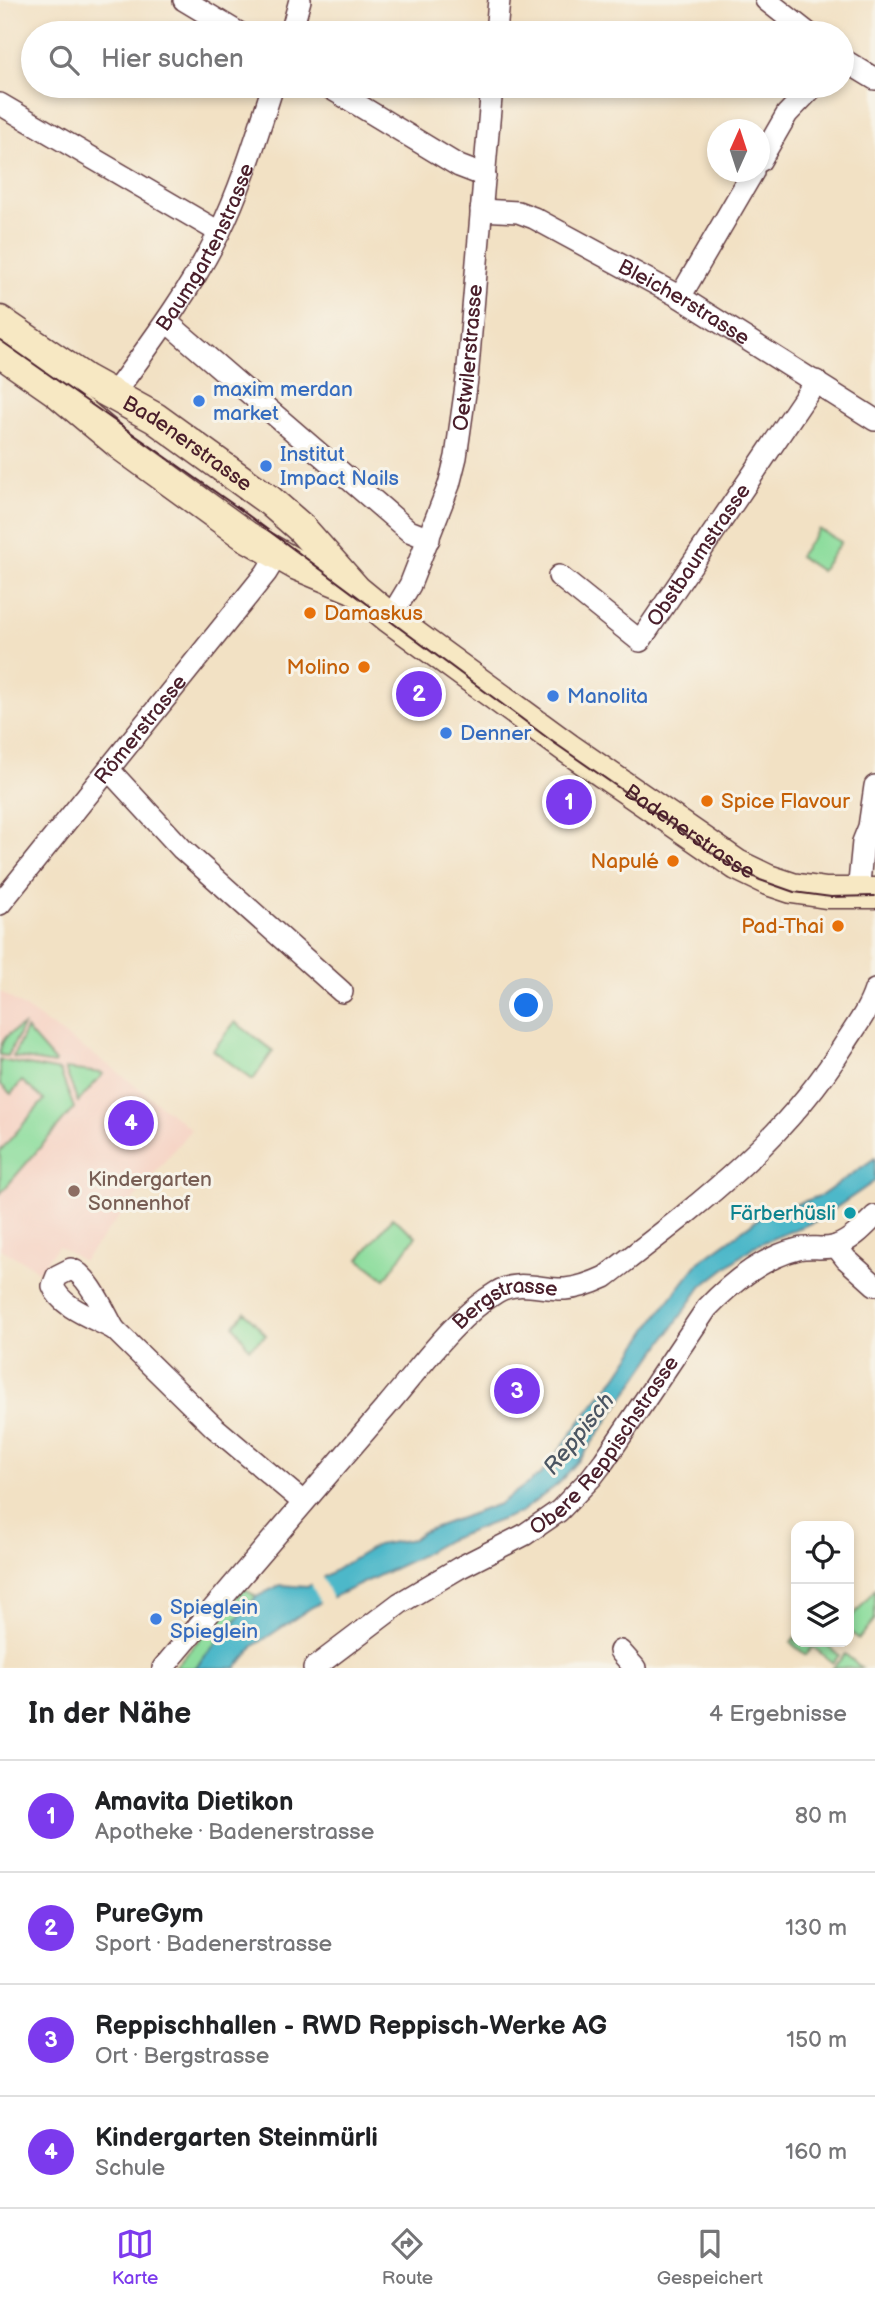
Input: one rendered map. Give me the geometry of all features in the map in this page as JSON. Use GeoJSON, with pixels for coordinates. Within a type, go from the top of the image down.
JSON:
{"type":"FeatureCollection","features":[{"type":"Feature","properties":{"kind":"main road","name":"Badenerstrasse"},"geometry":{"type":"LineString","coordinates":[[0,321],[86,380],[155,418],[280,509],[330,559],[356,590],[390,618],[569,749],[737,865],[792,888],[826,893],[866,893]]}},
{"type":"Feature","properties":{"kind":"main road","name":"Badenerstrasse"},"geometry":{"type":"LineString","coordinates":[[0,352],[56,390],[122,446],[246,536],[277,555],[356,590]]}},
{"type":"Feature","properties":{"kind":"main road"},"geometry":{"type":"LineString","coordinates":[[104,430],[104,418],[113,395]]}},
{"type":"Feature","properties":{"kind":"street"},"geometry":{"type":"LineString","coordinates":[[184,0],[219,21]]}},
{"type":"Feature","properties":{"kind":"street"},"geometry":{"type":"LineString","coordinates":[[294,21],[300,0]]}},
{"type":"Feature","properties":{"kind":"street"},"geometry":{"type":"LineString","coordinates":[[497,21],[499,0]]}},
{"type":"Feature","properties":{"kind":"street"},"geometry":{"type":"LineString","coordinates":[[766,0],[793,21]]}},
{"type":"Feature","properties":{"kind":"street"},"geometry":{"type":"LineString","coordinates":[[854,66],[875,79]]}},
{"type":"Feature","properties":{"kind":"street","name":"Baumgartenstrasse"},"geometry":{"type":"LineString","coordinates":[[113,395],[167,322],[219,232],[252,153],[269,98]]}},
{"type":"Feature","properties":{"kind":"street"},"geometry":{"type":"LineString","coordinates":[[347,98],[459,166],[485,176]]}},
{"type":"Feature","properties":{"kind":"street","name":"Oetwilerstrasse"},"geometry":{"type":"LineString","coordinates":[[390,618],[410,585],[429,539],[449,485],[456,457],[467,379],[491,98]]}},
{"type":"Feature","properties":{"kind":"street"},"geometry":{"type":"LineString","coordinates":[[770,144],[787,114],[802,98]]}},
{"type":"Feature","properties":{"kind":"street"},"geometry":{"type":"LineString","coordinates":[[0,104],[219,232]]}},
{"type":"Feature","properties":{"kind":"street"},"geometry":{"type":"LineString","coordinates":[[680,297],[747,182]]}},
{"type":"Feature","properties":{"kind":"street","name":"Bleicherstrasse"},"geometry":{"type":"LineString","coordinates":[[481,210],[519,212],[534,218],[680,297],[875,420]]}},
{"type":"Feature","properties":{"kind":"street"},"geometry":{"type":"LineString","coordinates":[[167,322],[409,531],[429,539]]}},
{"type":"Feature","properties":{"kind":"street","name":"Obstbaumstrasse"},"geometry":{"type":"LineString","coordinates":[[559,576],[640,641],[816,381]]}},
{"type":"Feature","properties":{"kind":"street","name":"Römerstrasse"},"geometry":{"type":"LineString","coordinates":[[0,904],[266,573],[277,555]]}},
{"type":"Feature","properties":{"kind":"street"},"geometry":{"type":"LineString","coordinates":[[108,770],[182,849],[342,992]]}},
{"type":"Feature","properties":{"kind":"street"},"geometry":{"type":"LineString","coordinates":[[866,893],[863,842],[869,827],[875,786]]}},
{"type":"Feature","properties":{"kind":"street","name":"Bergstrasse"},"geometry":{"type":"LineString","coordinates":[[163,1668],[303,1502],[476,1306],[500,1290],[520,1285],[563,1289],[587,1285],[605,1278],[712,1194],[788,1121],[815,1089],[866,1010],[875,990]]}},
{"type":"Feature","properties":{"kind":"street","name":"Obere Reppischstrasse"},"geometry":{"type":"LineString","coordinates":[[314,1668],[400,1602],[524,1535],[559,1511],[598,1469],[707,1308],[728,1287],[768,1261],[798,1249],[836,1246],[860,1232],[875,1216]]}},
{"type":"Feature","properties":{"kind":"street"},"geometry":{"type":"LineString","coordinates":[[836,1246],[846,1259],[875,1285]]}},
{"type":"Feature","properties":{"kind":"street"},"geometry":{"type":"LineString","coordinates":[[114,1329],[214,1427],[303,1502]]}},
{"type":"Feature","properties":{"kind":"street"},"geometry":{"type":"LineString","coordinates":[[620,1651],[635,1668]]}},
{"type":"Feature","properties":{"kind":"shaded area"},"geometry":{"type":"Polygon","coordinates":[[[0,991],[114,1069],[191,1129],[83,1261],[58,1246],[38,1272],[31,1265],[0,1249],[0,991]]]}},
{"type":"Feature","properties":{"kind":"green space"},"geometry":{"type":"Polygon","coordinates":[[[819,529],[841,542],[821,571],[799,556],[819,529]]]}},
{"type":"Feature","properties":{"kind":"green space"},"geometry":{"type":"Polygon","coordinates":[[[235,1022],[273,1051],[253,1080],[213,1050],[235,1022]]]}},
{"type":"Feature","properties":{"kind":"green space"},"geometry":{"type":"Polygon","coordinates":[[[23,1026],[8,1056],[0,1055],[6,1037],[23,1026]]]}},
{"type":"Feature","properties":{"kind":"green space"},"geometry":{"type":"Polygon","coordinates":[[[26,1029],[55,1062],[54,1064],[13,1057],[26,1029]]]}},
{"type":"Feature","properties":{"kind":"green space"},"geometry":{"type":"Polygon","coordinates":[[[0,1060],[60,1071],[74,1108],[0,1194],[0,1151],[44,1100],[22,1081],[11,1094],[0,1084],[0,1060]]]}},
{"type":"Feature","properties":{"kind":"green space"},"geometry":{"type":"Polygon","coordinates":[[[65,1069],[102,1073],[103,1074],[78,1102],[65,1069]]]}},
{"type":"Feature","properties":{"kind":"green space"},"geometry":{"type":"Polygon","coordinates":[[[392,1218],[416,1236],[385,1279],[359,1259],[392,1218]]]}},
{"type":"Feature","properties":{"kind":"green space"},"geometry":{"type":"Polygon","coordinates":[[[245,1312],[266,1335],[249,1348],[234,1325],[245,1312]]]}},
{"type":"Feature","properties":{"kind":"green space"},"geometry":{"type":"Polygon","coordinates":[[[244,1588],[256,1597],[195,1668],[174,1668],[244,1588]]]}},
{"type":"Feature","properties":{"kind":"green space"},"geometry":{"type":"Polygon","coordinates":[[[875,1589],[875,1619],[859,1639],[854,1635],[854,1615],[875,1589]]]}},
{"type":"Feature","properties":{"kind":"green space"},"geometry":{"type":"Polygon","coordinates":[[[796,1647],[813,1647],[806,1655],[796,1647]]]}},
{"type":"Feature","properties":{"kind":"green space"},"geometry":{"type":"Polygon","coordinates":[[[813,1647],[829,1647],[839,1655],[833,1663],[813,1647]]]}},
{"type":"Feature","properties":{"kind":"green space"},"geometry":{"type":"Polygon","coordinates":[[[845,1654],[862,1668],[833,1668],[845,1654]]]}},
{"type":"Feature","properties":{"kind":"water","name":"Reppisch"},"geometry":{"type":"Polygon","coordinates":[[[875,1158],[875,1181],[818,1220],[754,1246],[701,1287],[582,1457],[557,1485],[521,1512],[448,1540],[312,1607],[254,1646],[236,1668],[195,1668],[256,1597],[280,1585],[307,1587],[377,1545],[413,1539],[422,1532],[499,1504],[541,1474],[617,1376],[659,1313],[699,1262],[761,1217],[822,1195],[875,1158]]]}},
{"type":"Feature","properties":{"kind":"pier"},"geometry":{"type":"Polygon","coordinates":[[[321,1575],[333,1601],[322,1606],[310,1581],[321,1575]]]}},
{"type":"Feature","properties":{"kind":"tram line"},"geometry":{"type":"LineString","coordinates":[[0,340],[241,510],[553,742],[724,861],[760,880],[794,892],[831,897],[875,896]]}},
{"type":"Feature","properties":{"kind":"place","name":"maxim merdan market"},"geometry":{"type":"Point","coordinates":[199,401]}},
{"type":"Feature","properties":{"kind":"place","name":"Institut Impact Nails"},"geometry":{"type":"Point","coordinates":[266,466]}},
{"type":"Feature","properties":{"kind":"place","name":"Damaskus"},"geometry":{"type":"Point","coordinates":[310,613]}},
{"type":"Feature","properties":{"kind":"place","name":"Molino"},"geometry":{"type":"Point","coordinates":[364,667]}},
{"type":"Feature","properties":{"kind":"place","name":"PureGym"},"geometry":{"type":"Point","coordinates":[419,694]}},
{"type":"Feature","properties":{"kind":"place","name":"Manolita"},"geometry":{"type":"Point","coordinates":[553,696]}},
{"type":"Feature","properties":{"kind":"place","name":"Denner"},"geometry":{"type":"Point","coordinates":[446,733]}},
{"type":"Feature","properties":{"kind":"place","name":"Spice Flavour"},"geometry":{"type":"Point","coordinates":[707,801]}},
{"type":"Feature","properties":{"kind":"place","name":"Amavita Dietikon"},"geometry":{"type":"Point","coordinates":[569,802]}},
{"type":"Feature","properties":{"kind":"place","name":"Napulé"},"geometry":{"type":"Point","coordinates":[673,861]}},
{"type":"Feature","properties":{"kind":"place","name":"Pad-Thai"},"geometry":{"type":"Point","coordinates":[838,926]}},
{"type":"Feature","properties":{"kind":"place","name":"Kindergarten Steinmürli"},"geometry":{"type":"Point","coordinates":[131,1123]}},
{"type":"Feature","properties":{"kind":"place","name":"Kindergarten Sonnenhof"},"geometry":{"type":"Point","coordinates":[74,1191]}},
{"type":"Feature","properties":{"kind":"place","name":"Färberhüsli"},"geometry":{"type":"Point","coordinates":[850,1213]}},
{"type":"Feature","properties":{"kind":"place","name":"Reppischhallen - RWD Reppisch-Werke AG"},"geometry":{"type":"Point","coordinates":[517,1391]}},
{"type":"Feature","properties":{"kind":"place","name":"Spieglein Spieglein"},"geometry":{"type":"Point","coordinates":[156,1619]}}]}
